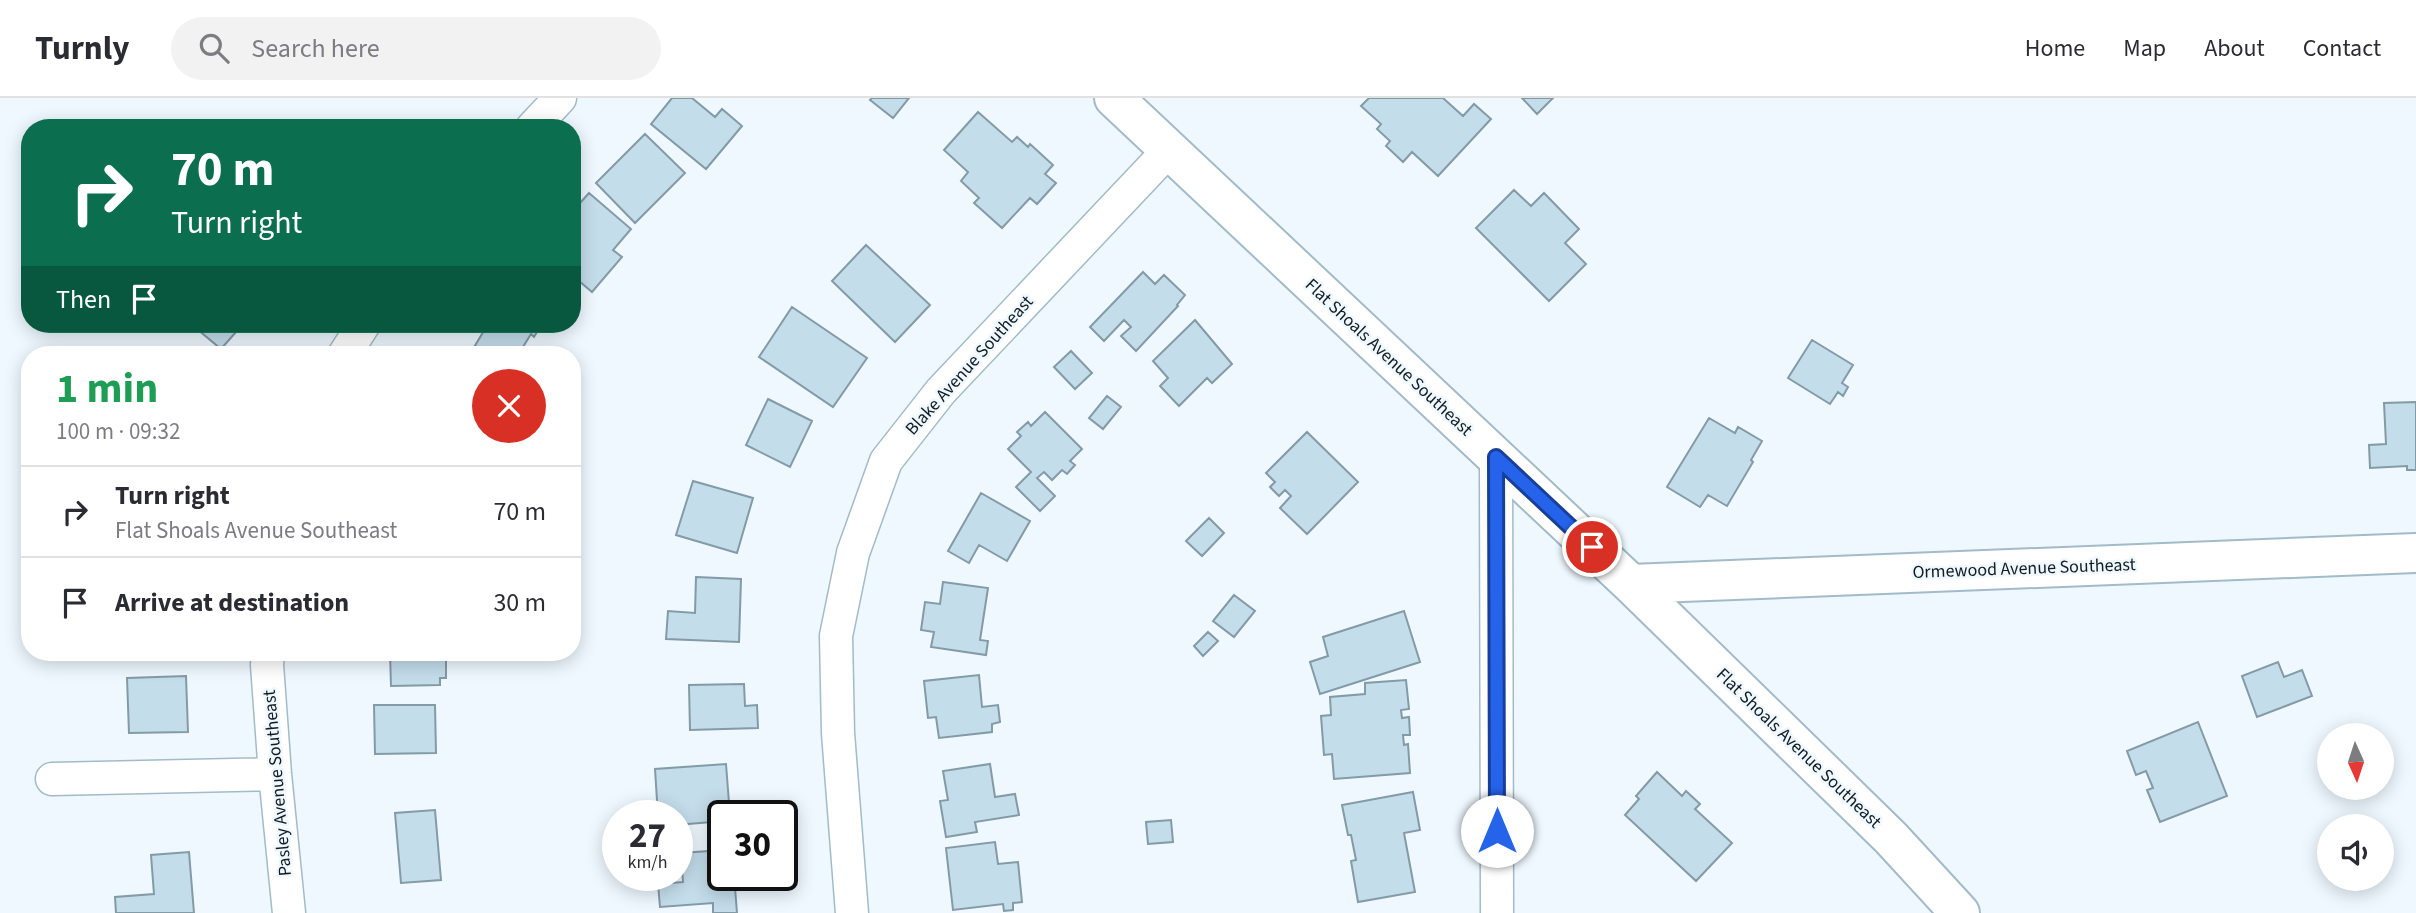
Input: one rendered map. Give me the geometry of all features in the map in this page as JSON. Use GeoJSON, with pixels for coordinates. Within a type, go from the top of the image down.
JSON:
{"type":"FeatureCollection","features":[{"type":"Feature","properties":{"kind":"street"},"geometry":{"type":"LineString","coordinates":[[540,119],[560,98]]}},
{"type":"Feature","properties":{"kind":"street","name":"Flat Shoals Avenue Southeast"},"geometry":{"type":"LineString","coordinates":[[1114,98],[1631,584],[1891,838],[1960,913]]}},
{"type":"Feature","properties":{"kind":"street","name":"Blake Avenue Southeast"},"geometry":{"type":"LineString","coordinates":[[852,913],[838,733],[836,636],[853,553],[886,461],[941,391],[1169,150]]}},
{"type":"Feature","properties":{"kind":"street"},"geometry":{"type":"LineString","coordinates":[[1496,457],[1497,913]]}},
{"type":"Feature","properties":{"kind":"street","name":"Ormewood Avenue Southeast"},"geometry":{"type":"LineString","coordinates":[[1631,584],[2416,553]]}},
{"type":"Feature","properties":{"kind":"street","name":"Pasley Avenue Southeast"},"geometry":{"type":"LineString","coordinates":[[267,661],[289,913]]}},
{"type":"Feature","properties":{"kind":"street"},"geometry":{"type":"LineString","coordinates":[[52,779],[275,774]]}},
{"type":"Feature","properties":{"kind":"building"},"geometry":{"type":"Polygon","coordinates":[[[672,98],[692,98],[715,117],[722,109],[742,126],[706,169],[651,124],[672,98]]]}},
{"type":"Feature","properties":{"kind":"building"},"geometry":{"type":"Polygon","coordinates":[[[909,98],[893,118],[870,100],[909,98]]]}},
{"type":"Feature","properties":{"kind":"building"},"geometry":{"type":"Polygon","coordinates":[[[1369,98],[1443,98],[1463,116],[1474,104],[1491,119],[1438,176],[1412,152],[1403,162],[1386,146],[1390,141],[1377,129],[1381,124],[1361,106],[1369,98]]]}},
{"type":"Feature","properties":{"kind":"building"},"geometry":{"type":"Polygon","coordinates":[[[1522,98],[1553,98],[1537,114],[1522,98]]]}},
{"type":"Feature","properties":{"kind":"building"},"geometry":{"type":"Polygon","coordinates":[[[978,112],[1012,142],[1017,137],[1028,147],[1030,144],[1053,165],[1045,174],[1056,183],[1037,204],[1030,198],[1002,228],[974,203],[979,198],[961,181],[968,172],[944,150],[978,112]]]}},
{"type":"Feature","properties":{"kind":"building"},"geometry":{"type":"Polygon","coordinates":[[[645,134],[685,173],[635,223],[596,183],[645,134]]]}},
{"type":"Feature","properties":{"kind":"building"},"geometry":{"type":"Polygon","coordinates":[[[1514,190],[1531,206],[1544,193],[1579,229],[1565,243],[1586,264],[1549,301],[1476,228],[1514,190]]]}},
{"type":"Feature","properties":{"kind":"building"},"geometry":{"type":"Polygon","coordinates":[[[589,193],[631,229],[613,250],[622,257],[592,292],[581,283],[581,202],[589,193]]]}},
{"type":"Feature","properties":{"kind":"building"},"geometry":{"type":"Polygon","coordinates":[[[866,245],[930,305],[895,342],[832,281],[866,245]]]}},
{"type":"Feature","properties":{"kind":"building"},"geometry":{"type":"Polygon","coordinates":[[[1143,272],[1155,284],[1164,275],[1185,295],[1136,351],[1121,336],[1131,327],[1124,320],[1104,341],[1090,327],[1143,272]]]}},
{"type":"Feature","properties":{"kind":"building"},"geometry":{"type":"Polygon","coordinates":[[[792,307],[867,358],[833,407],[759,357],[792,307]]]}},
{"type":"Feature","properties":{"kind":"building"},"geometry":{"type":"Polygon","coordinates":[[[1195,320],[1232,364],[1212,383],[1207,378],[1179,406],[1160,386],[1168,378],[1153,361],[1195,320]]]}},
{"type":"Feature","properties":{"kind":"building"},"geometry":{"type":"Polygon","coordinates":[[[202,333],[235,333],[224,346],[217,346],[202,333]]]}},
{"type":"Feature","properties":{"kind":"building"},"geometry":{"type":"Polygon","coordinates":[[[483,333],[536,333],[534,337],[531,334],[524,346],[475,346],[483,333]]]}},
{"type":"Feature","properties":{"kind":"building"},"geometry":{"type":"Polygon","coordinates":[[[1812,340],[1853,365],[1842,383],[1848,387],[1843,396],[1838,392],[1830,404],[1788,378],[1812,340]]]}},
{"type":"Feature","properties":{"kind":"building"},"geometry":{"type":"Polygon","coordinates":[[[1071,351],[1092,373],[1075,389],[1054,367],[1071,351]]]}},
{"type":"Feature","properties":{"kind":"building"},"geometry":{"type":"Polygon","coordinates":[[[1107,396],[1121,407],[1103,429],[1089,418],[1107,396]]]}},
{"type":"Feature","properties":{"kind":"building"},"geometry":{"type":"Polygon","coordinates":[[[768,399],[812,421],[790,467],[746,445],[768,399]]]}},
{"type":"Feature","properties":{"kind":"building"},"geometry":{"type":"Polygon","coordinates":[[[2416,402],[2416,470],[2407,470],[2407,466],[2370,468],[2369,445],[2386,444],[2384,403],[2416,402]]]}},
{"type":"Feature","properties":{"kind":"building"},"geometry":{"type":"Polygon","coordinates":[[[1045,412],[1082,449],[1070,461],[1075,465],[1067,474],[1062,470],[1052,480],[1044,472],[1037,478],[1055,496],[1040,511],[1016,487],[1031,472],[1008,449],[1021,436],[1017,432],[1028,422],[1031,426],[1045,412]]]}},
{"type":"Feature","properties":{"kind":"building"},"geometry":{"type":"Polygon","coordinates":[[[1709,418],[1735,433],[1738,427],[1762,441],[1727,506],[1708,495],[1700,507],[1667,487],[1709,418]]]}},
{"type":"Feature","properties":{"kind":"building"},"geometry":{"type":"Polygon","coordinates":[[[1307,432],[1358,482],[1307,534],[1280,508],[1291,496],[1285,490],[1279,496],[1270,487],[1275,482],[1266,473],[1307,432]]]}},
{"type":"Feature","properties":{"kind":"building"},"geometry":{"type":"Polygon","coordinates":[[[693,481],[753,498],[737,553],[676,535],[693,481]]]}},
{"type":"Feature","properties":{"kind":"building"},"geometry":{"type":"Polygon","coordinates":[[[981,493],[1030,521],[1007,561],[979,545],[969,563],[948,551],[981,493]]]}},
{"type":"Feature","properties":{"kind":"building"},"geometry":{"type":"Polygon","coordinates":[[[1209,518],[1224,533],[1202,556],[1186,541],[1209,518]]]}},
{"type":"Feature","properties":{"kind":"building"},"geometry":{"type":"Polygon","coordinates":[[[696,577],[741,579],[739,642],[666,639],[668,611],[695,613],[696,577]]]}},
{"type":"Feature","properties":{"kind":"building"},"geometry":{"type":"Polygon","coordinates":[[[943,582],[988,588],[980,640],[988,641],[986,655],[931,647],[934,632],[921,630],[925,602],[940,604],[943,582]]]}},
{"type":"Feature","properties":{"kind":"building"},"geometry":{"type":"Polygon","coordinates":[[[1234,595],[1255,611],[1234,637],[1213,621],[1234,595]]]}},
{"type":"Feature","properties":{"kind":"building"},"geometry":{"type":"Polygon","coordinates":[[[1404,611],[1420,662],[1320,694],[1310,662],[1328,656],[1323,637],[1404,611]]]}},
{"type":"Feature","properties":{"kind":"building"},"geometry":{"type":"Polygon","coordinates":[[[1208,632],[1218,641],[1203,656],[1194,646],[1208,632]]]}},
{"type":"Feature","properties":{"kind":"building"},"geometry":{"type":"Polygon","coordinates":[[[390,661],[446,661],[446,678],[440,678],[440,685],[391,686],[390,661]]]}},
{"type":"Feature","properties":{"kind":"building"},"geometry":{"type":"Polygon","coordinates":[[[2278,662],[2284,677],[2302,670],[2312,696],[2257,717],[2242,676],[2278,662]]]}},
{"type":"Feature","properties":{"kind":"building"},"geometry":{"type":"Polygon","coordinates":[[[979,675],[982,707],[998,705],[1000,722],[992,724],[992,732],[939,738],[936,717],[928,718],[924,681],[979,675]]]}},
{"type":"Feature","properties":{"kind":"building"},"geometry":{"type":"Polygon","coordinates":[[[186,676],[188,732],[129,733],[127,678],[186,676]]]}},
{"type":"Feature","properties":{"kind":"building"},"geometry":{"type":"Polygon","coordinates":[[[1406,680],[1409,709],[1401,710],[1402,718],[1409,717],[1410,735],[1403,735],[1404,745],[1408,744],[1410,773],[1334,779],[1332,754],[1324,755],[1321,716],[1331,715],[1330,697],[1365,694],[1365,683],[1406,680]]]}},
{"type":"Feature","properties":{"kind":"building"},"geometry":{"type":"Polygon","coordinates":[[[744,684],[745,706],[757,705],[758,728],[690,730],[689,685],[744,684]]]}},
{"type":"Feature","properties":{"kind":"building"},"geometry":{"type":"Polygon","coordinates":[[[374,705],[435,705],[436,753],[375,754],[374,705]]]}},
{"type":"Feature","properties":{"kind":"building"},"geometry":{"type":"Polygon","coordinates":[[[2198,722],[2227,796],[2160,822],[2147,790],[2153,788],[2146,771],[2136,775],[2127,751],[2198,722]]]}},
{"type":"Feature","properties":{"kind":"building"},"geometry":{"type":"Polygon","coordinates":[[[726,764],[729,800],[707,800],[707,822],[693,824],[693,800],[657,800],[655,769],[726,764]]]}},
{"type":"Feature","properties":{"kind":"building"},"geometry":{"type":"Polygon","coordinates":[[[990,764],[995,797],[1015,794],[1019,815],[975,822],[977,832],[946,837],[940,801],[948,800],[943,771],[990,764]]]}},
{"type":"Feature","properties":{"kind":"building"},"geometry":{"type":"Polygon","coordinates":[[[1657,772],[1682,796],[1686,791],[1700,804],[1695,809],[1732,843],[1696,881],[1625,815],[1639,799],[1636,796],[1657,772]]]}},
{"type":"Feature","properties":{"kind":"building"},"geometry":{"type":"Polygon","coordinates":[[[1413,792],[1420,830],[1404,833],[1415,892],[1358,902],[1351,861],[1356,860],[1342,805],[1413,792]]]}},
{"type":"Feature","properties":{"kind":"building"},"geometry":{"type":"Polygon","coordinates":[[[435,810],[441,880],[401,883],[395,813],[435,810]]]}},
{"type":"Feature","properties":{"kind":"building"},"geometry":{"type":"Polygon","coordinates":[[[1171,820],[1173,842],[1148,844],[1146,822],[1171,820]]]}},
{"type":"Feature","properties":{"kind":"building"},"geometry":{"type":"Polygon","coordinates":[[[995,842],[998,864],[1018,862],[1022,902],[1013,903],[1013,910],[1004,911],[1003,904],[953,910],[946,848],[995,842]]]}},
{"type":"Feature","properties":{"kind":"building"},"geometry":{"type":"Polygon","coordinates":[[[707,851],[707,891],[735,891],[737,913],[713,913],[713,903],[660,907],[659,891],[693,891],[693,852],[707,851]]]}},
{"type":"Feature","properties":{"kind":"building"},"geometry":{"type":"Polygon","coordinates":[[[189,852],[194,913],[116,913],[115,897],[154,894],[151,855],[189,852]]]}},
{"type":"Feature","properties":{"kind":"route"},"geometry":{"type":"LineString","coordinates":[[1497,831],[1496,457],[1592,547]]}}]}
